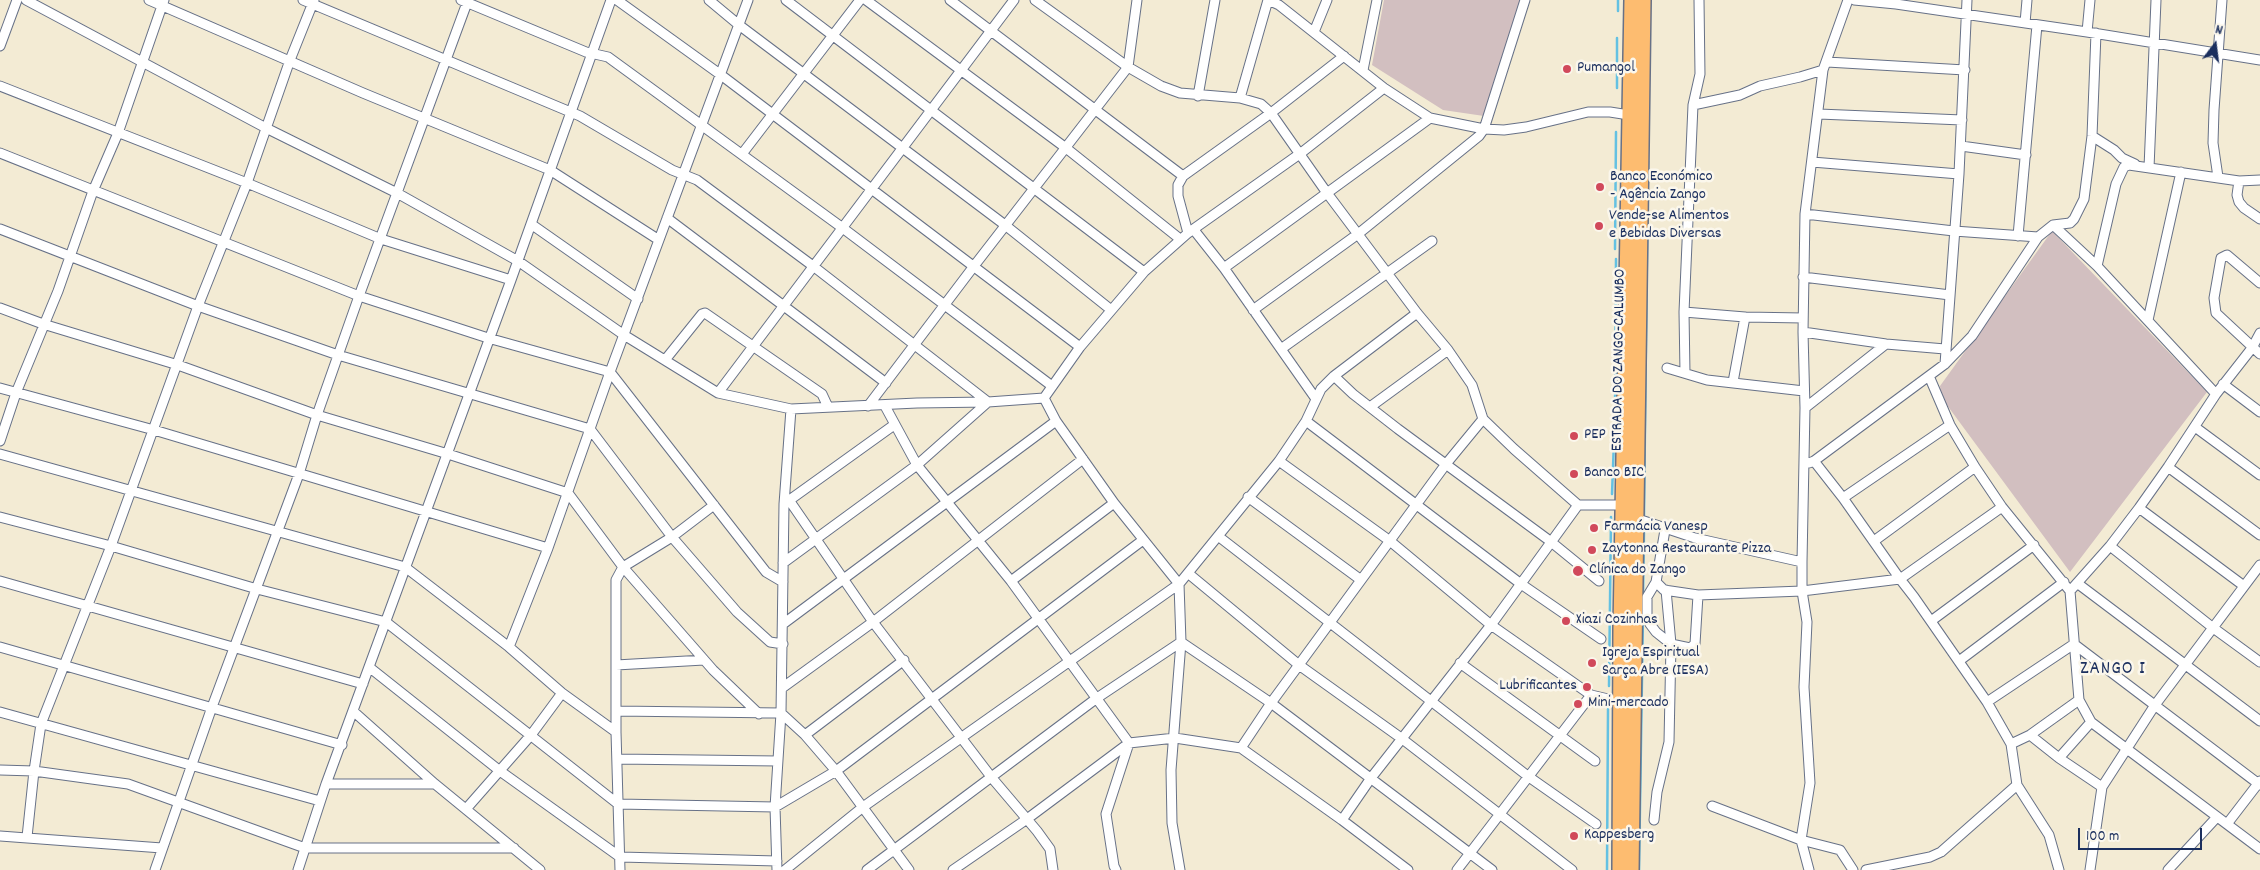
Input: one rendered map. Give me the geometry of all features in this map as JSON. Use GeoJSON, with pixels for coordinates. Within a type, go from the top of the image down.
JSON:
{"type":"FeatureCollection","features":[{"type":"Feature","properties":{"kind":"main road","name":"ESTRADA DO ZANGO-CALUMBO"},"geometry":{"type":"LineString","coordinates":[[1620,870],[1623,505],[1632,0]]}},
{"type":"Feature","properties":{"kind":"main road","name":"ESTRADA DO ZANGO-CALUMBO"},"geometry":{"type":"LineString","coordinates":[[1631,870],[1643,0]]}},
{"type":"Feature","properties":{"kind":"street"},"geometry":{"type":"LineString","coordinates":[[0,46],[17,0]]}},
{"type":"Feature","properties":{"kind":"street"},"geometry":{"type":"LineString","coordinates":[[26,0],[266,128],[397,193],[518,261],[624,335],[718,393],[791,409],[917,403],[988,402],[1044,398]]}},
{"type":"Feature","properties":{"kind":"street"},"geometry":{"type":"LineString","coordinates":[[149,0],[163,3],[424,118],[550,170],[659,240]]}},
{"type":"Feature","properties":{"kind":"street"},"geometry":{"type":"LineString","coordinates":[[303,0],[313,2],[445,60],[571,112],[684,176],[697,180],[814,266],[988,402]]}},
{"type":"Feature","properties":{"kind":"street"},"geometry":{"type":"LineString","coordinates":[[298,870],[326,784],[342,745],[612,0]]}},
{"type":"Feature","properties":{"kind":"street"},"geometry":{"type":"LineString","coordinates":[[617,0],[721,75],[1080,348]]}},
{"type":"Feature","properties":{"kind":"street"},"geometry":{"type":"LineString","coordinates":[[708,0],[803,74],[1005,225],[1110,310]]}},
{"type":"Feature","properties":{"kind":"street"},"geometry":{"type":"LineString","coordinates":[[509,647],[548,548],[610,372],[748,0]]}},
{"type":"Feature","properties":{"kind":"street"},"geometry":{"type":"LineString","coordinates":[[786,0],[1035,187],[1144,272]]}},
{"type":"Feature","properties":{"kind":"street"},"geometry":{"type":"LineString","coordinates":[[742,154],[860,0]]}},
{"type":"Feature","properties":{"kind":"street"},"geometry":{"type":"LineString","coordinates":[[866,0],[1066,148],[1187,234],[1224,268],[1316,399]]}},
{"type":"Feature","properties":{"kind":"street"},"geometry":{"type":"LineString","coordinates":[[950,0],[1183,176]]}},
{"type":"Feature","properties":{"kind":"street"},"geometry":{"type":"LineString","coordinates":[[718,393],[873,190],[931,108],[1014,0]]}},
{"type":"Feature","properties":{"kind":"street"},"geometry":{"type":"LineString","coordinates":[[1035,0],[1128,67],[1161,86],[1180,93],[1240,98],[1261,104],[1271,113],[1301,153],[1327,193],[1417,313],[1448,350],[1472,385],[1483,418],[1514,449],[1578,505],[1623,505]]}},
{"type":"Feature","properties":{"kind":"street"},"geometry":{"type":"LineString","coordinates":[[868,406],[1005,225],[1066,148],[1094,108],[1128,67],[1136,0]]}},
{"type":"Feature","properties":{"kind":"street"},"geometry":{"type":"LineString","coordinates":[[1198,96],[1215,0]]}},
{"type":"Feature","properties":{"kind":"street"},"geometry":{"type":"LineString","coordinates":[[1240,98],[1268,0],[1279,5],[1384,88],[1430,118],[1484,129],[1504,130],[1526,127],[1588,112],[1610,112],[1629,115]]}},
{"type":"Feature","properties":{"kind":"street"},"geometry":{"type":"LineString","coordinates":[[1314,32],[1327,0]]}},
{"type":"Feature","properties":{"kind":"street"},"geometry":{"type":"LineString","coordinates":[[1363,70],[1377,0]]}},
{"type":"Feature","properties":{"kind":"street"},"geometry":{"type":"LineString","coordinates":[[1253,310],[1358,234],[1468,147],[1484,129],[1525,0]]}},
{"type":"Feature","properties":{"kind":"street"},"geometry":{"type":"LineString","coordinates":[[1685,373],[1684,312],[1693,105],[1700,74],[1699,0]]}},
{"type":"Feature","properties":{"kind":"street"},"geometry":{"type":"LineString","coordinates":[[1809,870],[1801,840],[1810,783],[1804,687],[1807,622],[1802,591],[1805,408],[1803,277],[1805,214],[1825,66],[1848,0]]}},
{"type":"Feature","properties":{"kind":"street"},"geometry":{"type":"LineString","coordinates":[[1854,0],[1897,2],[1967,15],[2153,42],[2260,60]]}},
{"type":"Feature","properties":{"kind":"street"},"geometry":{"type":"LineString","coordinates":[[1945,364],[1960,174],[1967,0]]}},
{"type":"Feature","properties":{"kind":"street"},"geometry":{"type":"LineString","coordinates":[[2025,23],[2027,0]]}},
{"type":"Feature","properties":{"kind":"street"},"geometry":{"type":"LineString","coordinates":[[1803,466],[1814,461],[1945,364],[1972,336],[2038,237],[2053,225],[2070,223],[2079,209],[2084,199],[2092,136],[2090,0]]}},
{"type":"Feature","properties":{"kind":"street"},"geometry":{"type":"LineString","coordinates":[[2144,167],[2156,0]]}},
{"type":"Feature","properties":{"kind":"street"},"geometry":{"type":"LineString","coordinates":[[2218,177],[2213,143],[2222,0]]}},
{"type":"Feature","properties":{"kind":"street"},"geometry":{"type":"LineString","coordinates":[[156,870],[212,707],[236,648],[299,474],[316,415],[381,240],[465,1],[586,52],[608,57],[844,228],[1052,386]]}},
{"type":"Feature","properties":{"kind":"street"},"geometry":{"type":"LineString","coordinates":[[27,837],[34,771],[42,724],[111,546],[198,306],[247,183],[290,60],[313,2]]}},
{"type":"Feature","properties":{"kind":"street"},"geometry":{"type":"LineString","coordinates":[[0,441],[16,393],[70,257],[93,191],[118,133],[163,3]]}},
{"type":"Feature","properties":{"kind":"street"},"geometry":{"type":"LineString","coordinates":[[2018,236],[2037,25]]}},
{"type":"Feature","properties":{"kind":"street"},"geometry":{"type":"LineString","coordinates":[[1187,234],[1178,196],[1178,185],[1183,176],[1271,113],[1344,56]]}},
{"type":"Feature","properties":{"kind":"street"},"geometry":{"type":"LineString","coordinates":[[1693,105],[1740,96],[1760,86],[1800,78],[1825,66],[1965,70]]}},
{"type":"Feature","properties":{"kind":"street"},"geometry":{"type":"LineString","coordinates":[[0,86],[247,183],[381,240],[511,280]]}},
{"type":"Feature","properties":{"kind":"street"},"geometry":{"type":"LineString","coordinates":[[1044,398],[1110,310],[1144,272],[1187,234],[1301,153],[1384,88]]}},
{"type":"Feature","properties":{"kind":"street"},"geometry":{"type":"LineString","coordinates":[[1818,114],[1962,120]]}},
{"type":"Feature","properties":{"kind":"street"},"geometry":{"type":"LineString","coordinates":[[1224,268],[1430,118]]}},
{"type":"Feature","properties":{"kind":"street"},"geometry":{"type":"LineString","coordinates":[[2092,136],[2127,161],[2144,167]]}},
{"type":"Feature","properties":{"kind":"street"},"geometry":{"type":"LineString","coordinates":[[1961,146],[2026,155]]}},
{"type":"Feature","properties":{"kind":"street"},"geometry":{"type":"LineString","coordinates":[[0,153],[359,296],[488,338],[610,372],[766,572],[783,582]]}},
{"type":"Feature","properties":{"kind":"street"},"geometry":{"type":"LineString","coordinates":[[1812,162],[1960,174]]}},
{"type":"Feature","properties":{"kind":"street"},"geometry":{"type":"LineString","coordinates":[[2097,266],[2119,174],[2129,164],[2239,181],[2260,180]]}},
{"type":"Feature","properties":{"kind":"street"},"geometry":{"type":"LineString","coordinates":[[2148,320],[2180,172]]}},
{"type":"Feature","properties":{"kind":"street"},"geometry":{"type":"LineString","coordinates":[[2239,181],[2237,195],[2239,202],[2244,208],[2260,219]]}},
{"type":"Feature","properties":{"kind":"street"},"geometry":{"type":"LineString","coordinates":[[1805,214],[1954,231],[2038,237]]}},
{"type":"Feature","properties":{"kind":"street"},"geometry":{"type":"LineString","coordinates":[[667,218],[886,383]]}},
{"type":"Feature","properties":{"kind":"street"},"geometry":{"type":"LineString","coordinates":[[531,224],[638,299]]}},
{"type":"Feature","properties":{"kind":"street"},"geometry":{"type":"LineString","coordinates":[[2053,225],[2097,266],[2216,394]]}},
{"type":"Feature","properties":{"kind":"street"},"geometry":{"type":"LineString","coordinates":[[0,229],[198,306],[338,355],[590,429],[672,537],[737,612],[770,642],[783,644]]}},
{"type":"Feature","properties":{"kind":"street"},"geometry":{"type":"LineString","coordinates":[[1281,349],[1432,241]]}},
{"type":"Feature","properties":{"kind":"street"},"geometry":{"type":"LineString","coordinates":[[2260,283],[2228,255],[2221,258],[2214,298],[2216,314],[2260,354]]}},
{"type":"Feature","properties":{"kind":"street"},"geometry":{"type":"LineString","coordinates":[[1803,277],[1950,295]]}},
{"type":"Feature","properties":{"kind":"street"},"geometry":{"type":"LineString","coordinates":[[0,308],[43,324],[178,365],[316,415],[448,454],[568,493],[623,567],[704,660],[759,714]]}},
{"type":"Feature","properties":{"kind":"street"},"geometry":{"type":"LineString","coordinates":[[1684,312],[1745,317],[1803,318]]}},
{"type":"Feature","properties":{"kind":"street"},"geometry":{"type":"LineString","coordinates":[[665,360],[702,314],[705,313],[822,394],[828,407]]}},
{"type":"Feature","properties":{"kind":"street"},"geometry":{"type":"LineString","coordinates":[[785,870],[863,807],[1179,584],[1279,461],[1306,421],[1321,389],[1334,376],[1417,313]]}},
{"type":"Feature","properties":{"kind":"street"},"geometry":{"type":"LineString","coordinates":[[1734,382],[1745,317]]}},
{"type":"Feature","properties":{"kind":"street"},"geometry":{"type":"LineString","coordinates":[[1803,332],[1886,344],[1945,349]]}},
{"type":"Feature","properties":{"kind":"street"},"geometry":{"type":"LineString","coordinates":[[2070,591],[2110,546],[2139,508],[2223,384],[2252,348],[2260,333]]}},
{"type":"Feature","properties":{"kind":"street"},"geometry":{"type":"LineString","coordinates":[[1805,408],[1886,344]]}},
{"type":"Feature","properties":{"kind":"street"},"geometry":{"type":"LineString","coordinates":[[1370,407],[1448,350]]}},
{"type":"Feature","properties":{"kind":"street"},"geometry":{"type":"LineString","coordinates":[[1667,368],[1707,380],[1804,391]]}},
{"type":"Feature","properties":{"kind":"street"},"geometry":{"type":"LineString","coordinates":[[1334,376],[1370,407],[1550,541],[1599,581]]}},
{"type":"Feature","properties":{"kind":"street"},"geometry":{"type":"LineString","coordinates":[[1929,376],[1950,425],[1975,466],[2002,507],[2070,591],[2079,700],[2091,722],[2260,849]]}},
{"type":"Feature","properties":{"kind":"street"},"geometry":{"type":"LineString","coordinates":[[2223,384],[2260,412]]}},
{"type":"Feature","properties":{"kind":"street"},"geometry":{"type":"LineString","coordinates":[[0,388],[154,430],[548,548]]}},
{"type":"Feature","properties":{"kind":"street"},"geometry":{"type":"LineString","coordinates":[[1044,398],[1056,421],[1114,503],[1179,584],[1181,642],[1171,770],[1172,823],[1180,870]]}},
{"type":"Feature","properties":{"kind":"street"},"geometry":{"type":"LineString","coordinates":[[783,563],[917,465],[988,402]]}},
{"type":"Feature","properties":{"kind":"street"},"geometry":{"type":"LineString","coordinates":[[885,406],[917,465],[1011,581],[1129,743]]}},
{"type":"Feature","properties":{"kind":"street"},"geometry":{"type":"LineString","coordinates":[[369,667],[500,771],[620,857],[777,865],[775,807],[781,713],[783,563],[791,409]]}},
{"type":"Feature","properties":{"kind":"street"},"geometry":{"type":"LineString","coordinates":[[1241,748],[1299,664],[1446,464],[1483,418]]}},
{"type":"Feature","properties":{"kind":"street"},"geometry":{"type":"LineString","coordinates":[[783,624],[1056,421]]}},
{"type":"Feature","properties":{"kind":"street"},"geometry":{"type":"LineString","coordinates":[[1306,421],[1521,584],[1601,640]]}},
{"type":"Feature","properties":{"kind":"street"},"geometry":{"type":"LineString","coordinates":[[787,502],[894,425]]}},
{"type":"Feature","properties":{"kind":"street"},"geometry":{"type":"LineString","coordinates":[[1843,498],[1950,425]]}},
{"type":"Feature","properties":{"kind":"street"},"geometry":{"type":"LineString","coordinates":[[2194,427],[2260,475]]}},
{"type":"Feature","properties":{"kind":"street"},"geometry":{"type":"LineString","coordinates":[[0,454],[406,567],[509,647],[562,693],[616,732]]}},
{"type":"Feature","properties":{"kind":"street"},"geometry":{"type":"LineString","coordinates":[[782,688],[873,622],[1083,459]]}},
{"type":"Feature","properties":{"kind":"street"},"geometry":{"type":"LineString","coordinates":[[1279,461],[1390,541],[1491,625],[1591,695],[1622,702]]}},
{"type":"Feature","properties":{"kind":"street"},"geometry":{"type":"LineString","coordinates":[[1814,461],[1874,541],[1986,702],[2011,744],[2017,785],[2049,835],[2059,870]]}},
{"type":"Feature","properties":{"kind":"street"},"geometry":{"type":"LineString","coordinates":[[1874,541],[1975,466]]}},
{"type":"Feature","properties":{"kind":"street"},"geometry":{"type":"LineString","coordinates":[[2168,467],[2260,535]]}},
{"type":"Feature","properties":{"kind":"street"},"geometry":{"type":"LineString","coordinates":[[1248,497],[1362,580]]}},
{"type":"Feature","properties":{"kind":"street"},"geometry":{"type":"LineString","coordinates":[[787,502],[873,622],[904,660],[992,778],[1050,849],[1053,870]]}},
{"type":"Feature","properties":{"kind":"street"},"geometry":{"type":"LineString","coordinates":[[1011,581],[1114,503]]}},
{"type":"Feature","properties":{"kind":"street"},"geometry":{"type":"LineString","coordinates":[[1342,820],[1401,738],[1491,625],[1550,541],[1578,505]]}},
{"type":"Feature","properties":{"kind":"street"},"geometry":{"type":"LineString","coordinates":[[620,870],[616,732],[616,580],[623,567],[672,537],[714,506]]}},
{"type":"Feature","properties":{"kind":"street"},"geometry":{"type":"LineString","coordinates":[[1656,582],[1661,588],[1666,590],[1698,595],[1802,591],[1900,579],[2002,507]]}},
{"type":"Feature","properties":{"kind":"street"},"geometry":{"type":"LineString","coordinates":[[2139,508],[2244,586]]}},
{"type":"Feature","properties":{"kind":"street"},"geometry":{"type":"LineString","coordinates":[[0,517],[111,546],[257,589],[386,622],[618,804],[775,807],[836,771],[1143,540]]}},
{"type":"Feature","properties":{"kind":"street"},"geometry":{"type":"LineString","coordinates":[[1635,518],[1665,530],[1802,562]]}},
{"type":"Feature","properties":{"kind":"street"},"geometry":{"type":"LineString","coordinates":[[1665,530],[1656,582],[1647,596],[1647,614],[1650,624],[1656,632],[1671,644],[1690,648],[1695,644],[1698,595]]}},
{"type":"Feature","properties":{"kind":"street"},"geometry":{"type":"LineString","coordinates":[[1218,536],[1530,777],[1596,824]]}},
{"type":"Feature","properties":{"kind":"street"},"geometry":{"type":"LineString","coordinates":[[1931,621],[2034,546]]}},
{"type":"Feature","properties":{"kind":"street"},"geometry":{"type":"LineString","coordinates":[[2110,546],[2212,627],[2260,662]]}},
{"type":"Feature","properties":{"kind":"street"},"geometry":{"type":"LineString","coordinates":[[2090,870],[2102,787],[2154,705],[2260,565]]}},
{"type":"Feature","properties":{"kind":"street"},"geometry":{"type":"LineString","coordinates":[[1188,574],[1299,664],[1401,738],[1572,870]]}},
{"type":"Feature","properties":{"kind":"street"},"geometry":{"type":"LineString","coordinates":[[0,581],[363,684]]}},
{"type":"Feature","properties":{"kind":"street"},"geometry":{"type":"LineString","coordinates":[[1959,661],[2064,582]]}},
{"type":"Feature","properties":{"kind":"street"},"geometry":{"type":"LineString","coordinates":[[2077,583],[2260,721]]}},
{"type":"Feature","properties":{"kind":"street"},"geometry":{"type":"LineString","coordinates":[[1654,820],[1657,792],[1669,742],[1671,644],[1666,590]]}},
{"type":"Feature","properties":{"kind":"street"},"geometry":{"type":"LineString","coordinates":[[867,870],[1097,698],[1181,642]]}},
{"type":"Feature","properties":{"kind":"street"},"geometry":{"type":"LineString","coordinates":[[1181,642],[1271,703],[1492,870]]}},
{"type":"Feature","properties":{"kind":"street"},"geometry":{"type":"LineString","coordinates":[[1986,702],[2074,644]]}},
{"type":"Feature","properties":{"kind":"street"},"geometry":{"type":"LineString","coordinates":[[2074,644],[2259,783],[2227,824]]}},
{"type":"Feature","properties":{"kind":"street"},"geometry":{"type":"LineString","coordinates":[[0,647],[342,745]]}},
{"type":"Feature","properties":{"kind":"street"},"geometry":{"type":"LineString","coordinates":[[616,665],[704,660]]}},
{"type":"Feature","properties":{"kind":"street"},"geometry":{"type":"LineString","coordinates":[[805,735],[904,660]]}},
{"type":"Feature","properties":{"kind":"street"},"geometry":{"type":"LineString","coordinates":[[1460,663],[1595,761]]}},
{"type":"Feature","properties":{"kind":"street"},"geometry":{"type":"LineString","coordinates":[[466,809],[530,735],[562,693]]}},
{"type":"Feature","properties":{"kind":"street"},"geometry":{"type":"LineString","coordinates":[[1456,870],[1530,777],[1591,695]]}},
{"type":"Feature","properties":{"kind":"street"},"geometry":{"type":"LineString","coordinates":[[2011,744],[2030,735],[2079,700]]}},
{"type":"Feature","properties":{"kind":"street"},"geometry":{"type":"LineString","coordinates":[[353,711],[435,784],[540,870]]}},
{"type":"Feature","properties":{"kind":"street"},"geometry":{"type":"LineString","coordinates":[[616,711],[781,713],[805,735],[836,771],[910,870]]}},
{"type":"Feature","properties":{"kind":"street"},"geometry":{"type":"LineString","coordinates":[[0,712],[193,764],[320,801]]}},
{"type":"Feature","properties":{"kind":"street"},"geometry":{"type":"LineString","coordinates":[[2059,758],[2091,722]]}},
{"type":"Feature","properties":{"kind":"street"},"geometry":{"type":"LineString","coordinates":[[2030,735],[2059,758],[2102,787]]}},
{"type":"Feature","properties":{"kind":"street"},"geometry":{"type":"LineString","coordinates":[[953,870],[1027,819],[1129,743],[1175,738],[1241,748],[1408,870]]}},
{"type":"Feature","properties":{"kind":"street"},"geometry":{"type":"LineString","coordinates":[[1116,870],[1106,814],[1129,743]]}},
{"type":"Feature","properties":{"kind":"street"},"geometry":{"type":"LineString","coordinates":[[617,759],[778,761]]}},
{"type":"Feature","properties":{"kind":"street"},"geometry":{"type":"LineString","coordinates":[[0,770],[34,771],[121,783],[305,848],[514,848]]}},
{"type":"Feature","properties":{"kind":"street"},"geometry":{"type":"LineString","coordinates":[[326,784],[435,784]]}},
{"type":"Feature","properties":{"kind":"street"},"geometry":{"type":"LineString","coordinates":[[1866,870],[1930,857],[1942,852],[2017,785]]}},
{"type":"Feature","properties":{"kind":"street"},"geometry":{"type":"LineString","coordinates":[[1712,806],[1801,840],[1840,850],[1853,870]]}},
{"type":"Feature","properties":{"kind":"street"},"geometry":{"type":"LineString","coordinates":[[2168,870],[2217,817]]}},
{"type":"Feature","properties":{"kind":"street"},"geometry":{"type":"LineString","coordinates":[[0,836],[162,848]]}},
{"type":"Feature","properties":{"kind":"shaded area"},"geometry":{"type":"Polygon","coordinates":[[[1384,0],[1521,0],[1484,116],[1443,110],[1372,65],[1384,0]]]}},
{"type":"Feature","properties":{"kind":"shaded area"},"geometry":{"type":"Polygon","coordinates":[[[2052,231],[2207,392],[2070,572],[1941,397],[1940,386],[2052,231]]]}},
{"type":"Feature","properties":{"kind":"waterway"},"geometry":{"type":"LineString","coordinates":[[1618,0],[1618,11]]}},
{"type":"Feature","properties":{"kind":"waterway"},"geometry":{"type":"LineString","coordinates":[[1617,38],[1617,88]]}},
{"type":"Feature","properties":{"kind":"waterway"},"geometry":{"type":"LineString","coordinates":[[1615,249],[1616,132]]}},
{"type":"Feature","properties":{"kind":"waterway"},"geometry":{"type":"LineString","coordinates":[[1644,515],[1648,161]]}},
{"type":"Feature","properties":{"kind":"waterway"},"geometry":{"type":"LineString","coordinates":[[1615,409],[1616,259]]}},
{"type":"Feature","properties":{"kind":"waterway"},"geometry":{"type":"LineString","coordinates":[[1612,494],[1615,414]]}},
{"type":"Feature","properties":{"kind":"waterway"},"geometry":{"type":"LineString","coordinates":[[1609,686],[1611,517]]}},
{"type":"Feature","properties":{"kind":"waterway"},"geometry":{"type":"LineString","coordinates":[[1643,596],[1644,531]]}},
{"type":"Feature","properties":{"kind":"waterway"},"geometry":{"type":"LineString","coordinates":[[1639,870],[1643,614]]}},
{"type":"Feature","properties":{"kind":"waterway"},"geometry":{"type":"LineString","coordinates":[[1607,870],[1608,709]]}},
{"type":"Feature","properties":{"kind":"place","name":"Pumangol"},"geometry":{"type":"Point","coordinates":[1567,69]}},
{"type":"Feature","properties":{"kind":"place","name":"Banco Económico - Agência Zango"},"geometry":{"type":"Point","coordinates":[1600,187]}},
{"type":"Feature","properties":{"kind":"place","name":"Vende-se Alimentos e Bebidas Diversas"},"geometry":{"type":"Point","coordinates":[1599,226]}},
{"type":"Feature","properties":{"kind":"place","name":"PEP"},"geometry":{"type":"Point","coordinates":[1574,436]}},
{"type":"Feature","properties":{"kind":"place","name":"Banco BIC"},"geometry":{"type":"Point","coordinates":[1574,474]}},
{"type":"Feature","properties":{"kind":"place","name":"Farmácia Vanesp"},"geometry":{"type":"Point","coordinates":[1594,528]}},
{"type":"Feature","properties":{"kind":"place","name":"Zaytonna Restaurante Pizza"},"geometry":{"type":"Point","coordinates":[1592,550]}},
{"type":"Feature","properties":{"kind":"place","name":"Clínica do Zango"},"geometry":{"type":"Point","coordinates":[1578,571]}},
{"type":"Feature","properties":{"kind":"place","name":"Xiazi Cozinhas"},"geometry":{"type":"Point","coordinates":[1566,621]}},
{"type":"Feature","properties":{"kind":"place","name":"Igreja Espiritual Sarça Abre (IESA)"},"geometry":{"type":"Point","coordinates":[1592,663]}},
{"type":"Feature","properties":{"kind":"place","name":"Lubrificantes"},"geometry":{"type":"Point","coordinates":[1587,687]}},
{"type":"Feature","properties":{"kind":"place","name":"Mini-mercado"},"geometry":{"type":"Point","coordinates":[1578,704]}},
{"type":"Feature","properties":{"kind":"place","name":"Kappesberg"},"geometry":{"type":"Point","coordinates":[1574,836]}},
{"type":"Feature","properties":{"kind":"district","name":"ZANGO I"},"geometry":{"type":"Point","coordinates":[2113,670]}}]}
